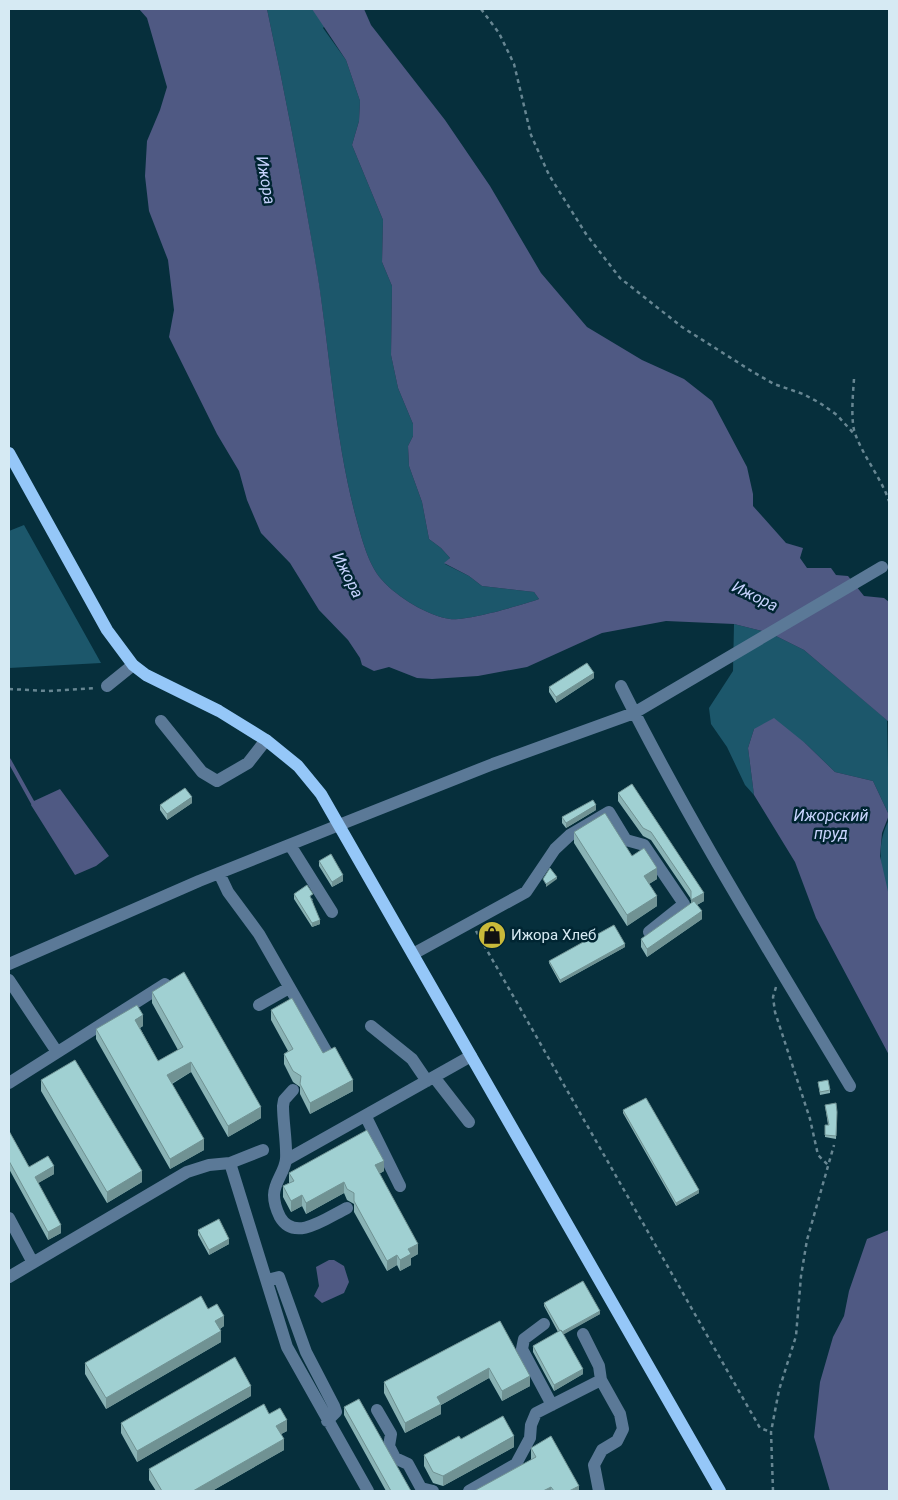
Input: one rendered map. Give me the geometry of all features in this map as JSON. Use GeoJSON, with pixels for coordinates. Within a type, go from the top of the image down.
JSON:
{"type":"FeatureCollection","features":[{"type":"Feature","properties":{"kind":"main road"},"geometry":{"type":"LineString","coordinates":[[9,453],[108,630],[133,665],[164,685],[219,711],[266,740],[288,757],[308,777],[339,824],[720,1491]]}},
{"type":"Feature","properties":{"kind":"lane"},"geometry":{"type":"LineString","coordinates":[[9,964],[219,873],[339,824],[493,764],[634,713],[718,666],[882,567]]}},
{"type":"Feature","properties":{"kind":"lane"},"geometry":{"type":"LineString","coordinates":[[107,686],[133,665]]}},
{"type":"Feature","properties":{"kind":"lane"},"geometry":{"type":"LineString","coordinates":[[621,686],[645,736],[727,882],[850,1086]]}},
{"type":"Feature","properties":{"kind":"lane"},"geometry":{"type":"LineString","coordinates":[[161,721],[202,772],[217,780],[248,763],[266,740]]}},
{"type":"Feature","properties":{"kind":"lane"},"geometry":{"type":"LineString","coordinates":[[413,954],[472,924],[526,892],[556,849],[570,835],[609,812],[626,840],[644,846],[684,904],[649,932]]}},
{"type":"Feature","properties":{"kind":"lane"},"geometry":{"type":"LineString","coordinates":[[290,845],[295,861],[332,912]]}},
{"type":"Feature","properties":{"kind":"lane"},"geometry":{"type":"LineString","coordinates":[[219,873],[228,892],[258,934],[326,1051]]}},
{"type":"Feature","properties":{"kind":"lane"},"geometry":{"type":"LineString","coordinates":[[9,980],[57,1052]]}},
{"type":"Feature","properties":{"kind":"lane"},"geometry":{"type":"LineString","coordinates":[[9,1083],[166,984]]}},
{"type":"Feature","properties":{"kind":"lane"},"geometry":{"type":"LineString","coordinates":[[259,1006],[289,988]]}},
{"type":"Feature","properties":{"kind":"lane"},"geometry":{"type":"LineString","coordinates":[[371,1026],[412,1059],[469,1122]]}},
{"type":"Feature","properties":{"kind":"lane"},"geometry":{"type":"LineString","coordinates":[[286,1160],[366,1117],[471,1056]]}},
{"type":"Feature","properties":{"kind":"lane"},"geometry":{"type":"LineString","coordinates":[[293,1090],[284,1100],[282,1106],[286,1160],[275,1185],[275,1206],[284,1223],[293,1229],[304,1229],[347,1208]]}},
{"type":"Feature","properties":{"kind":"lane"},"geometry":{"type":"LineString","coordinates":[[366,1117],[400,1186]]}},
{"type":"Feature","properties":{"kind":"lane"},"geometry":{"type":"LineString","coordinates":[[9,1277],[187,1172],[209,1165],[230,1163],[263,1150]]}},
{"type":"Feature","properties":{"kind":"lane"},"geometry":{"type":"LineString","coordinates":[[230,1163],[287,1347],[368,1491]]}},
{"type":"Feature","properties":{"kind":"lane"},"geometry":{"type":"LineString","coordinates":[[9,1218],[33,1263]]}},
{"type":"Feature","properties":{"kind":"lane"},"geometry":{"type":"LineString","coordinates":[[544,1324],[524,1338],[522,1349],[552,1405]]}},
{"type":"Feature","properties":{"kind":"lane"},"geometry":{"type":"LineString","coordinates":[[583,1334],[599,1366],[600,1380],[620,1414],[623,1429],[617,1441],[602,1450],[594,1465],[599,1491]]}},
{"type":"Feature","properties":{"kind":"lane"},"geometry":{"type":"LineString","coordinates":[[469,1491],[516,1464],[528,1444],[531,1425],[536,1414],[600,1380]]}},
{"type":"Feature","properties":{"kind":"lane"},"geometry":{"type":"LineString","coordinates":[[377,1410],[391,1434],[389,1446],[395,1458],[408,1464],[421,1488],[433,1491]]}},
{"type":"Feature","properties":{"kind":"path"},"geometry":{"type":"LineString","coordinates":[[481,9],[499,32],[514,64],[531,135],[549,175],[586,234],[620,278],[682,327],[729,357],[774,384],[803,394],[820,403],[837,415],[855,435],[884,487],[889,501]]}},
{"type":"Feature","properties":{"kind":"path"},"geometry":{"type":"LineString","coordinates":[[854,379],[855,435]]}},
{"type":"Feature","properties":{"kind":"path"},"geometry":{"type":"LineString","coordinates":[[9,689],[48,691],[107,686]]}},
{"type":"Feature","properties":{"kind":"path"},"geometry":{"type":"LineString","coordinates":[[472,924],[760,1428],[771,1432]]}},
{"type":"Feature","properties":{"kind":"path"},"geometry":{"type":"LineString","coordinates":[[781,972],[773,997],[774,1012],[810,1119],[818,1155],[828,1164]]}},
{"type":"Feature","properties":{"kind":"path"},"geometry":{"type":"LineString","coordinates":[[773,1491],[771,1432],[779,1390],[796,1336],[801,1276],[807,1240],[834,1145]]}},
{"type":"Feature","properties":{"kind":"shaded area"},"geometry":{"type":"Polygon","coordinates":[[[267,9],[338,9],[323,28],[346,60],[360,101],[359,121],[352,145],[383,220],[382,262],[392,286],[391,355],[398,388],[413,424],[413,436],[408,446],[409,466],[422,502],[429,539],[450,558],[445,564],[469,576],[482,586],[534,592],[539,599],[469,618],[450,619],[441,617],[413,605],[396,593],[382,580],[368,557],[355,514],[342,455],[318,278],[294,143],[267,9]]]}},
{"type":"Feature","properties":{"kind":"shaded area"},"geometry":{"type":"Polygon","coordinates":[[[24,525],[101,663],[9,668],[9,531],[24,525]]]}},
{"type":"Feature","properties":{"kind":"shaded area"},"geometry":{"type":"Polygon","coordinates":[[[734,624],[770,633],[804,650],[887,720],[889,815],[873,781],[835,772],[805,743],[754,729],[748,748],[754,795],[745,785],[727,747],[711,724],[709,708],[733,671],[734,624]]]}},
{"type":"Feature","properties":{"kind":"shaded area"},"geometry":{"type":"Polygon","coordinates":[[[889,820],[889,896],[883,877],[881,848],[882,838],[889,820]]]}},
{"type":"Feature","properties":{"kind":"water","name":"Ижора"},"geometry":{"type":"Polygon","coordinates":[[[139,9],[267,9],[318,277],[342,455],[348,485],[368,557],[377,573],[388,586],[404,599],[423,610],[450,619],[481,615],[539,599],[534,592],[482,586],[469,576],[444,563],[450,558],[429,539],[422,502],[409,466],[408,446],[413,436],[413,424],[398,388],[391,355],[392,286],[382,262],[383,220],[352,145],[359,121],[360,101],[346,60],[312,9],[364,9],[371,25],[445,120],[490,186],[541,273],[587,327],[642,360],[684,379],[712,401],[747,467],[753,494],[753,506],[786,543],[803,548],[800,558],[807,568],[831,568],[836,575],[848,576],[864,596],[884,598],[889,602],[889,722],[804,650],[770,633],[734,624],[666,621],[602,633],[527,667],[478,676],[417,678],[389,667],[374,671],[362,665],[360,658],[348,640],[319,610],[290,563],[261,533],[247,500],[239,471],[217,434],[169,337],[174,310],[168,260],[149,211],[145,176],[147,141],[167,87],[147,18],[139,9]]]}},
{"type":"Feature","properties":{"kind":"water","name":"Ижорский пруд"},"geometry":{"type":"Polygon","coordinates":[[[774,718],[805,743],[835,772],[873,781],[889,815],[882,833],[880,856],[889,896],[889,1055],[816,918],[795,862],[754,795],[748,748],[754,729],[774,718]]]}},
{"type":"Feature","properties":{"kind":"water"},"geometry":{"type":"Polygon","coordinates":[[[60,789],[109,856],[96,866],[75,875],[31,805],[34,801],[60,789]]]}},
{"type":"Feature","properties":{"kind":"water"},"geometry":{"type":"Polygon","coordinates":[[[889,1230],[889,1491],[830,1491],[814,1437],[820,1382],[833,1337],[844,1316],[849,1291],[867,1239],[889,1230]]]}},
{"type":"Feature","properties":{"kind":"water"},"geometry":{"type":"Polygon","coordinates":[[[329,1260],[334,1260],[344,1266],[349,1282],[344,1293],[322,1303],[314,1296],[319,1286],[316,1267],[329,1260]]]}},
{"type":"Feature","properties":{"kind":"building"},"geometry":{"type":"Polygon","coordinates":[[[587,663],[594,673],[556,697],[549,687],[587,663]]]}},
{"type":"Feature","properties":{"kind":"building"},"geometry":{"type":"Polygon","coordinates":[[[632,784],[704,893],[691,900],[691,891],[651,832],[643,828],[618,793],[632,784]]]}},
{"type":"Feature","properties":{"kind":"building"},"geometry":{"type":"Polygon","coordinates":[[[185,788],[192,797],[167,814],[160,805],[185,788]]]}},
{"type":"Feature","properties":{"kind":"building"},"geometry":{"type":"Polygon","coordinates":[[[593,800],[596,805],[566,823],[562,817],[593,800]]]}},
{"type":"Feature","properties":{"kind":"building"},"geometry":{"type":"Polygon","coordinates":[[[605,813],[632,856],[644,848],[657,868],[644,876],[657,896],[627,915],[574,832],[605,813]]]}},
{"type":"Feature","properties":{"kind":"building"},"geometry":{"type":"Polygon","coordinates":[[[331,854],[343,875],[332,882],[319,861],[331,854]]]}},
{"type":"Feature","properties":{"kind":"building"},"geometry":{"type":"Polygon","coordinates":[[[550,868],[557,877],[546,884],[543,879],[550,868]]]}},
{"type":"Feature","properties":{"kind":"building"},"geometry":{"type":"Polygon","coordinates":[[[307,885],[313,894],[310,896],[320,920],[312,923],[294,894],[307,885]]]}},
{"type":"Feature","properties":{"kind":"building"},"geometry":{"type":"Polygon","coordinates":[[[694,901],[702,911],[647,949],[641,939],[694,901]]]}},
{"type":"Feature","properties":{"kind":"building"},"geometry":{"type":"Polygon","coordinates":[[[614,925],[625,944],[560,980],[549,961],[614,925]]]}},
{"type":"Feature","properties":{"kind":"building"},"geometry":{"type":"Polygon","coordinates":[[[184,972],[261,1107],[228,1126],[191,1062],[167,1075],[204,1139],[170,1159],[96,1029],[137,1005],[143,1015],[135,1020],[158,1061],[183,1047],[152,992],[184,972]]]}},
{"type":"Feature","properties":{"kind":"building"},"geometry":{"type":"Polygon","coordinates":[[[292,998],[323,1053],[335,1047],[353,1080],[310,1103],[300,1084],[301,1076],[293,1071],[284,1054],[293,1049],[271,1010],[292,998]]]}},
{"type":"Feature","properties":{"kind":"building"},"geometry":{"type":"Polygon","coordinates":[[[75,1060],[142,1171],[107,1192],[41,1080],[75,1060]]]}},
{"type":"Feature","properties":{"kind":"building"},"geometry":{"type":"Polygon","coordinates":[[[828,1080],[830,1090],[820,1092],[818,1082],[828,1080]]]}},
{"type":"Feature","properties":{"kind":"building"},"geometry":{"type":"Polygon","coordinates":[[[646,1098],[699,1190],[676,1203],[623,1110],[646,1098]]]}},
{"type":"Feature","properties":{"kind":"building"},"geometry":{"type":"Polygon","coordinates":[[[836,1103],[836,1136],[825,1135],[825,1125],[829,1125],[825,1105],[836,1103]]]}},
{"type":"Feature","properties":{"kind":"building"},"geometry":{"type":"Polygon","coordinates":[[[367,1130],[384,1161],[375,1165],[418,1244],[408,1249],[411,1254],[400,1260],[397,1255],[387,1261],[354,1201],[354,1193],[347,1189],[344,1182],[306,1203],[302,1195],[291,1201],[283,1186],[294,1181],[289,1173],[367,1130]]]}},
{"type":"Feature","properties":{"kind":"building"},"geometry":{"type":"Polygon","coordinates":[[[9,1131],[29,1167],[48,1156],[54,1166],[35,1177],[61,1225],[48,1232],[9,1161],[9,1131]]]}},
{"type":"Feature","properties":{"kind":"building"},"geometry":{"type":"Polygon","coordinates":[[[219,1219],[229,1239],[209,1250],[198,1230],[219,1219]]]}},
{"type":"Feature","properties":{"kind":"building"},"geometry":{"type":"Polygon","coordinates":[[[583,1281],[600,1311],[562,1332],[544,1303],[583,1281]]]}},
{"type":"Feature","properties":{"kind":"building"},"geometry":{"type":"Polygon","coordinates":[[[201,1296],[208,1309],[217,1304],[224,1316],[215,1321],[221,1331],[106,1398],[85,1363],[201,1296]]]}},
{"type":"Feature","properties":{"kind":"building"},"geometry":{"type":"Polygon","coordinates":[[[500,1321],[530,1376],[502,1391],[489,1368],[437,1397],[441,1404],[405,1423],[384,1382],[500,1321]]]}},
{"type":"Feature","properties":{"kind":"building"},"geometry":{"type":"Polygon","coordinates":[[[561,1330],[583,1369],[554,1385],[533,1346],[561,1330]]]}},
{"type":"Feature","properties":{"kind":"building"},"geometry":{"type":"Polygon","coordinates":[[[235,1357],[251,1386],[137,1451],[121,1423],[235,1357]]]}},
{"type":"Feature","properties":{"kind":"building"},"geometry":{"type":"Polygon","coordinates":[[[359,1399],[411,1491],[391,1491],[344,1407],[359,1399]]]}},
{"type":"Feature","properties":{"kind":"building"},"geometry":{"type":"Polygon","coordinates":[[[264,1404],[269,1414],[280,1408],[287,1420],[276,1426],[284,1439],[193,1491],[162,1491],[149,1469],[264,1404]]]}},
{"type":"Feature","properties":{"kind":"building"},"geometry":{"type":"Polygon","coordinates":[[[503,1416],[514,1436],[443,1476],[433,1472],[424,1455],[459,1436],[461,1439],[503,1416]]]}},
{"type":"Feature","properties":{"kind":"building"},"geometry":{"type":"Polygon","coordinates":[[[551,1436],[579,1486],[569,1491],[554,1491],[551,1487],[543,1491],[474,1491],[536,1457],[531,1448],[551,1436]]]}},
{"type":"Feature","properties":{"kind":"waterway"},"geometry":{"type":"LineString","coordinates":[[9,760],[34,805]]}},
{"type":"Feature","properties":{"kind":"place","name":"Ижора Хлеб"},"geometry":{"type":"Point","coordinates":[492,935]}}]}
